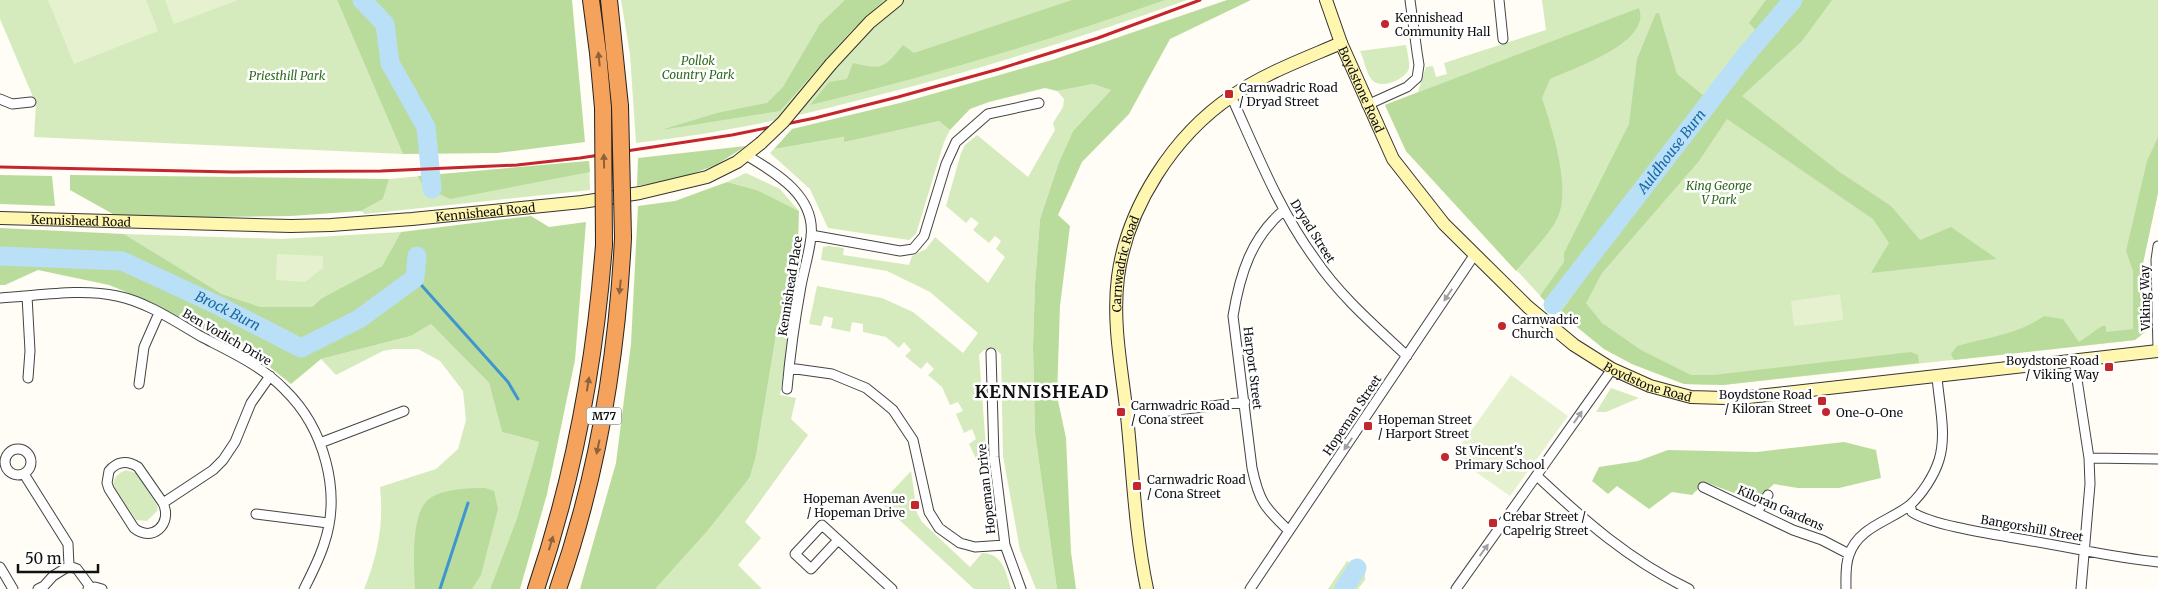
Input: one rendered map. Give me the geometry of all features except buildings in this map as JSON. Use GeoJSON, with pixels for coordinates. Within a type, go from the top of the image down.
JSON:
{"type":"FeatureCollection","features":[{"type":"Feature","properties":{"kind":"highway","name":"M77"},"geometry":{"type":"LineString","coordinates":[[536,589],[558,522],[583,416],[599,305],[604,245],[603,108],[591,0]]}},
{"type":"Feature","properties":{"kind":"highway","name":"M77"},"geometry":{"type":"LineString","coordinates":[[558,589],[584,508],[603,424],[614,345],[623,238],[620,106],[609,0]]}},
{"type":"Feature","properties":{"kind":"street","name":"Kennishead Road"},"geometry":{"type":"LineString","coordinates":[[0,218],[291,226],[331,225],[582,202],[656,190],[707,177],[746,155],[783,122],[870,22],[897,0]]}},
{"type":"Feature","properties":{"kind":"street","name":"Boydstone Road"},"geometry":{"type":"LineString","coordinates":[[1326,0],[1341,43],[1367,105],[1393,159],[1444,224],[1528,306],[1574,345],[1612,369],[1650,386],[1691,397],[1724,398],[1788,394],[2158,351]]}},
{"type":"Feature","properties":{"kind":"street"},"geometry":{"type":"LineString","coordinates":[[1367,105],[1406,88],[1417,78],[1419,65],[1410,0]]}},
{"type":"Feature","properties":{"kind":"street"},"geometry":{"type":"LineString","coordinates":[[1499,0],[1503,39]]}},
{"type":"Feature","properties":{"kind":"street","name":"Carnwadric Road"},"geometry":{"type":"LineString","coordinates":[[1147,589],[1135,503],[1127,416],[1118,349],[1118,277],[1124,246],[1150,186],[1170,154],[1195,126],[1231,96],[1276,71],[1341,43]]}},
{"type":"Feature","properties":{"kind":"street","name":"Dryad Street"},"geometry":{"type":"LineString","coordinates":[[1231,96],[1284,210],[1326,274],[1351,303],[1407,356]]}},
{"type":"Feature","properties":{"kind":"street"},"geometry":{"type":"LineString","coordinates":[[0,100],[12,104],[30,102]]}},
{"type":"Feature","properties":{"kind":"street"},"geometry":{"type":"LineString","coordinates":[[811,236],[900,250],[913,249],[921,242],[927,231],[946,164],[956,142],[988,114],[1039,103]]}},
{"type":"Feature","properties":{"kind":"street","name":"Kennishead Place"},"geometry":{"type":"LineString","coordinates":[[746,155],[771,170],[796,191],[805,205],[811,222],[811,236],[801,287],[787,389]]}},
{"type":"Feature","properties":{"kind":"street","name":"Harport Street"},"geometry":{"type":"LineString","coordinates":[[1284,210],[1270,222],[1260,236],[1243,270],[1237,292],[1234,316],[1256,490],[1261,502],[1289,530]]}},
{"type":"Feature","properties":{"kind":"street","name":"Viking Way"},"geometry":{"type":"LineString","coordinates":[[2158,246],[2156,260],[2158,351]]}},
{"type":"Feature","properties":{"kind":"street","name":"Hopeman Street"},"geometry":{"type":"LineString","coordinates":[[1250,589],[1476,254]]}},
{"type":"Feature","properties":{"kind":"street","name":"Ben Vorlich Drive"},"geometry":{"type":"LineString","coordinates":[[0,298],[101,293],[126,298],[159,313],[251,363],[270,376],[298,404],[320,443],[329,482],[330,500],[325,543],[304,589]]}},
{"type":"Feature","properties":{"kind":"street"},"geometry":{"type":"LineString","coordinates":[[27,296],[30,351],[28,378]]}},
{"type":"Feature","properties":{"kind":"street"},"geometry":{"type":"LineString","coordinates":[[139,384],[144,347],[159,313]]}},
{"type":"Feature","properties":{"kind":"street","name":"Hopeman Drive"},"geometry":{"type":"LineString","coordinates":[[991,353],[994,457],[1005,544],[1021,589]]}},
{"type":"Feature","properties":{"kind":"street"},"geometry":{"type":"LineString","coordinates":[[2074,360],[2089,458],[2089,513],[2081,589]]}},
{"type":"Feature","properties":{"kind":"street"},"geometry":{"type":"LineString","coordinates":[[789,368],[832,374],[866,388],[881,400],[893,410],[913,440],[929,512],[939,528],[960,543],[975,547],[1005,544]]}},
{"type":"Feature","properties":{"kind":"street"},"geometry":{"type":"LineString","coordinates":[[1456,589],[1612,369]]}},
{"type":"Feature","properties":{"kind":"street"},"geometry":{"type":"LineString","coordinates":[[163,503],[206,476],[223,460],[235,442],[251,403],[270,376]]}},
{"type":"Feature","properties":{"kind":"street"},"geometry":{"type":"LineString","coordinates":[[1846,589],[1849,554],[1864,534],[1910,505],[1924,490],[1940,460],[1942,441],[1937,376]]}},
{"type":"Feature","properties":{"kind":"street"},"geometry":{"type":"LineString","coordinates":[[1127,416],[1245,402]]}},
{"type":"Feature","properties":{"kind":"street"},"geometry":{"type":"LineString","coordinates":[[320,443],[404,411]]}},
{"type":"Feature","properties":{"kind":"street"},"geometry":{"type":"LineString","coordinates":[[2089,458],[2158,459]]}},
{"type":"Feature","properties":{"kind":"street"},"geometry":{"type":"LineString","coordinates":[[121,462],[132,463],[138,467],[163,503],[167,516],[162,526],[151,533],[139,532],[134,528],[109,489],[107,483],[109,471],[121,462]]}},
{"type":"Feature","properties":{"kind":"street"},"geometry":{"type":"LineString","coordinates":[[24,474],[68,544],[69,566]]}},
{"type":"Feature","properties":{"kind":"street"},"geometry":{"type":"LineString","coordinates":[[1537,476],[1612,543],[1644,566],[1689,589]]}},
{"type":"Feature","properties":{"kind":"street","name":"Kiloran Gardens"},"geometry":{"type":"LineString","coordinates":[[1703,487],[1849,554]]}},
{"type":"Feature","properties":{"kind":"street"},"geometry":{"type":"LineString","coordinates":[[1757,512],[1768,495]]}},
{"type":"Feature","properties":{"kind":"street","name":"Bangorshill Street"},"geometry":{"type":"LineString","coordinates":[[1910,505],[1912,512],[1919,517],[1981,532],[2158,562]]}},
{"type":"Feature","properties":{"kind":"street"},"geometry":{"type":"LineString","coordinates":[[256,514],[328,523]]}},
{"type":"Feature","properties":{"kind":"street"},"geometry":{"type":"LineString","coordinates":[[838,540],[811,569],[795,554],[822,525],[892,589]]}},
{"type":"Feature","properties":{"kind":"street"},"geometry":{"type":"LineString","coordinates":[[69,566],[76,569],[90,588],[102,589]]}},
{"type":"Feature","properties":{"kind":"street"},"geometry":{"type":"LineString","coordinates":[[38,589],[44,586],[53,576],[69,566]]}},
{"type":"Feature","properties":{"kind":"street"},"geometry":{"type":"LineString","coordinates":[[0,567],[13,589]]}},
{"type":"Feature","properties":{"kind":"green space","name":"Priesthill Park"},"geometry":{"type":"Polygon","coordinates":[[[0,0],[337,0],[403,154],[34,137],[36,104],[0,19],[0,0]]]}},
{"type":"Feature","properties":{"kind":"green space"},"geometry":{"type":"Polygon","coordinates":[[[48,0],[146,0],[158,31],[74,64],[48,0]]]}},
{"type":"Feature","properties":{"kind":"green space"},"geometry":{"type":"Polygon","coordinates":[[[165,0],[238,0],[174,24],[165,0]]]}},
{"type":"Feature","properties":{"kind":"green space"},"geometry":{"type":"Polygon","coordinates":[[[337,0],[572,0],[585,142],[497,153],[403,154],[337,0]]]}},
{"type":"Feature","properties":{"kind":"green space","name":"Pollok Country Park"},"geometry":{"type":"Polygon","coordinates":[[[621,0],[1187,0],[1030,52],[951,76],[871,97],[748,126],[636,143],[630,54],[621,0]]]}},
{"type":"Feature","properties":{"kind":"green space"},"geometry":{"type":"Polygon","coordinates":[[[845,0],[884,0],[850,32],[780,111],[661,130],[717,113],[767,103],[783,87],[820,24],[845,0]]]}},
{"type":"Feature","properties":{"kind":"green space"},"geometry":{"type":"Polygon","coordinates":[[[1072,0],[1165,0],[989,57],[810,105],[829,82],[847,79],[853,63],[871,67],[882,66],[903,45],[914,53],[1072,0]]]}},
{"type":"Feature","properties":{"kind":"green space"},"geometry":{"type":"Polygon","coordinates":[[[1227,0],[1251,0],[1170,39],[1129,114],[1082,162],[1058,215],[1070,226],[1060,306],[1057,396],[1066,438],[1071,552],[1076,589],[1057,589],[1035,433],[1033,347],[1040,219],[1059,162],[1073,131],[1111,90],[1093,84],[1057,91],[1045,88],[989,102],[970,109],[950,130],[939,121],[844,142],[844,137],[774,149],[792,129],[904,102],[1052,60],[1227,0]]]}},
{"type":"Feature","properties":{"kind":"green space","name":"King George V Park"},"geometry":{"type":"Polygon","coordinates":[[[1542,0],[2158,0],[2158,193],[2143,263],[2145,332],[2135,340],[1723,385],[1684,384],[1632,364],[1604,349],[1547,303],[1406,151],[1385,105],[1418,92],[1426,67],[1433,66],[1436,77],[1447,74],[1444,63],[1546,30],[1542,0]]]}},
{"type":"Feature","properties":{"kind":"green space"},"geometry":{"type":"Polygon","coordinates":[[[1766,0],[1785,0],[1757,31],[1749,23],[1766,0]]]}},
{"type":"Feature","properties":{"kind":"green space"},"geometry":{"type":"Polygon","coordinates":[[[1803,0],[1832,0],[1802,41],[1742,96],[1841,173],[1891,206],[1920,240],[1951,227],[1997,259],[1871,273],[1889,243],[1873,219],[1727,119],[1699,161],[1602,273],[1586,303],[1602,323],[1641,350],[1691,375],[1713,375],[1911,352],[1918,355],[1919,363],[1723,385],[1684,384],[1632,364],[1604,349],[1560,313],[1638,204],[1720,95],[1803,0]]]}},
{"type":"Feature","properties":{"kind":"green space"},"geometry":{"type":"Polygon","coordinates":[[[1639,8],[1640,21],[1634,32],[1623,43],[1592,61],[1550,79],[1542,98],[1559,158],[1562,191],[1561,206],[1557,219],[1549,232],[1516,271],[1406,151],[1385,105],[1639,8]]]}},
{"type":"Feature","properties":{"kind":"green space"},"geometry":{"type":"Polygon","coordinates":[[[1656,13],[1659,13],[1677,74],[1704,96],[1547,303],[1540,296],[1564,262],[1564,253],[1629,124],[1637,59],[1656,13]]]}},
{"type":"Feature","properties":{"kind":"green space"},"geometry":{"type":"Polygon","coordinates":[[[1406,45],[1409,60],[1407,72],[1398,80],[1386,84],[1376,83],[1372,80],[1360,51],[1406,45]]]}},
{"type":"Feature","properties":{"kind":"green space"},"geometry":{"type":"Polygon","coordinates":[[[1093,84],[1111,90],[1073,131],[1059,162],[1040,219],[1033,347],[1035,433],[1057,589],[1036,589],[1020,550],[1003,456],[1001,354],[995,349],[984,350],[979,355],[987,461],[978,463],[969,444],[976,439],[972,429],[964,433],[956,414],[963,411],[958,402],[950,405],[942,387],[928,375],[934,369],[927,362],[921,369],[905,356],[911,350],[904,342],[899,348],[886,337],[863,332],[863,324],[852,322],[850,332],[831,328],[833,318],[824,316],[821,326],[809,324],[817,286],[882,298],[913,312],[963,353],[978,333],[930,292],[887,271],[821,260],[823,247],[844,248],[843,255],[909,265],[912,256],[926,249],[935,237],[988,283],[1005,257],[996,249],[1001,241],[995,236],[989,243],[973,230],[979,223],[971,217],[966,223],[946,206],[965,145],[977,135],[1028,177],[1055,130],[1053,123],[1063,107],[1064,99],[1057,91],[1093,84]]]}},
{"type":"Feature","properties":{"kind":"green space"},"geometry":{"type":"Polygon","coordinates":[[[939,121],[950,130],[944,142],[916,234],[909,240],[828,228],[810,189],[770,153],[774,149],[845,137],[845,141],[939,121]]]}},
{"type":"Feature","properties":{"kind":"green space"},"geometry":{"type":"Polygon","coordinates":[[[2158,137],[2158,193],[2143,263],[2145,332],[2135,340],[1954,360],[1951,354],[1957,346],[2013,331],[2044,316],[2063,319],[2079,342],[2102,326],[2106,326],[2106,332],[2133,329],[2133,271],[2126,251],[2147,161],[2158,137]]]}},
{"type":"Feature","properties":{"kind":"green space"},"geometry":{"type":"Polygon","coordinates":[[[746,146],[716,165],[678,179],[637,186],[638,158],[746,146]]]}},
{"type":"Feature","properties":{"kind":"green space"},"geometry":{"type":"Polygon","coordinates":[[[589,161],[590,190],[365,214],[361,211],[383,199],[389,179],[589,161]]]}},
{"type":"Feature","properties":{"kind":"green space"},"geometry":{"type":"Polygon","coordinates":[[[589,161],[590,172],[450,199],[423,186],[418,176],[589,161]]]}},
{"type":"Feature","properties":{"kind":"green space"},"geometry":{"type":"Polygon","coordinates":[[[746,173],[780,189],[799,211],[757,190],[727,182],[746,173]]]}},
{"type":"Feature","properties":{"kind":"green space"},"geometry":{"type":"Polygon","coordinates":[[[0,175],[52,176],[55,206],[0,204],[0,175]]]}},
{"type":"Feature","properties":{"kind":"green space"},"geometry":{"type":"Polygon","coordinates":[[[70,175],[389,179],[383,199],[361,211],[291,216],[120,218],[70,190],[70,175]]]}},
{"type":"Feature","properties":{"kind":"green space"},"geometry":{"type":"Polygon","coordinates":[[[727,182],[757,190],[799,211],[798,244],[777,329],[756,456],[750,477],[708,530],[655,589],[580,589],[616,463],[631,344],[638,206],[675,201],[727,182]]]}},
{"type":"Feature","properties":{"kind":"green space"},"geometry":{"type":"Polygon","coordinates":[[[531,216],[549,227],[586,222],[575,360],[547,494],[520,589],[490,589],[517,518],[539,442],[502,432],[489,383],[431,324],[411,336],[321,359],[291,384],[266,364],[240,348],[146,300],[109,285],[38,270],[5,285],[0,285],[0,228],[124,234],[222,294],[261,307],[312,307],[322,298],[382,266],[401,232],[531,216]]]}},
{"type":"Feature","properties":{"kind":"green space"},"geometry":{"type":"Polygon","coordinates":[[[401,232],[382,266],[322,298],[312,307],[261,307],[222,294],[124,234],[282,239],[401,232]]]}},
{"type":"Feature","properties":{"kind":"green space"},"geometry":{"type":"Polygon","coordinates":[[[277,254],[323,256],[323,268],[305,282],[276,280],[277,254]]]}},
{"type":"Feature","properties":{"kind":"green space"},"geometry":{"type":"Polygon","coordinates":[[[1840,294],[1843,320],[1794,326],[1791,301],[1840,294]]]}},
{"type":"Feature","properties":{"kind":"green space"},"geometry":{"type":"Polygon","coordinates":[[[431,324],[489,383],[502,432],[539,442],[517,518],[490,589],[364,589],[379,539],[380,487],[436,469],[458,449],[466,420],[463,391],[440,361],[418,349],[383,351],[336,375],[321,359],[411,336],[431,324]]]}},
{"type":"Feature","properties":{"kind":"green space"},"geometry":{"type":"Polygon","coordinates":[[[777,329],[789,334],[780,395],[796,398],[791,419],[808,435],[745,522],[761,538],[738,565],[762,589],[654,589],[750,477],[756,456],[777,329]]]}},
{"type":"Feature","properties":{"kind":"green space"},"geometry":{"type":"Polygon","coordinates":[[[1511,375],[1568,416],[1510,496],[1453,456],[1511,375]]]}},
{"type":"Feature","properties":{"kind":"green space"},"geometry":{"type":"Polygon","coordinates":[[[1611,388],[1639,398],[1606,412],[1596,412],[1611,388]]]}},
{"type":"Feature","properties":{"kind":"green space"},"geometry":{"type":"Polygon","coordinates":[[[1844,442],[1876,450],[1881,478],[1839,488],[1798,488],[1774,484],[1755,501],[1705,482],[1692,495],[1672,492],[1649,509],[1617,486],[1608,494],[1592,481],[1599,467],[1638,461],[1668,450],[1757,452],[1844,442]]]}},
{"type":"Feature","properties":{"kind":"green space"},"geometry":{"type":"Polygon","coordinates":[[[126,470],[136,473],[158,507],[157,511],[147,521],[136,520],[113,486],[117,476],[126,470]]]}},
{"type":"Feature","properties":{"kind":"green space"},"geometry":{"type":"Polygon","coordinates":[[[911,471],[917,513],[922,522],[970,567],[982,553],[995,556],[1002,565],[1011,589],[974,589],[881,503],[911,471]]]}},
{"type":"Feature","properties":{"kind":"green space"},"geometry":{"type":"Polygon","coordinates":[[[485,488],[494,491],[498,509],[481,575],[472,589],[415,589],[414,541],[423,506],[429,499],[441,493],[485,488]]]}},
{"type":"Feature","properties":{"kind":"green space"},"geometry":{"type":"Polygon","coordinates":[[[1347,561],[1365,572],[1365,580],[1358,589],[1328,589],[1347,561]]]}},
{"type":"Feature","properties":{"kind":"waterway","name":"Brock Burn"},"geometry":{"type":"LineString","coordinates":[[362,0],[385,24],[390,63],[426,127],[432,189]]}},
{"type":"Feature","properties":{"kind":"waterway","name":"Auldhouse Burn"},"geometry":{"type":"LineString","coordinates":[[1553,305],[1745,56],[1793,0]]}},
{"type":"Feature","properties":{"kind":"waterway","name":"Brock Burn"},"geometry":{"type":"LineString","coordinates":[[0,256],[122,261],[215,304],[301,348],[359,319],[415,278],[417,256]]}},
{"type":"Feature","properties":{"kind":"waterway"},"geometry":{"type":"LineString","coordinates":[[415,278],[508,382],[518,399]]}},
{"type":"Feature","properties":{"kind":"waterway"},"geometry":{"type":"LineString","coordinates":[[440,589],[468,503]]}},
{"type":"Feature","properties":{"kind":"waterway","name":"Auldhouse Burn"},"geometry":{"type":"LineString","coordinates":[[1344,589],[1357,568]]}},
{"type":"Feature","properties":{"kind":"railway"},"geometry":{"type":"LineString","coordinates":[[0,167],[233,172],[381,171],[517,165],[580,158],[732,135],[815,118],[898,97],[999,69],[1098,38],[1200,0]]}},
{"type":"Feature","properties":{"kind":"place","name":"Kennishead Community Hall"},"geometry":{"type":"Point","coordinates":[1385,24]}},
{"type":"Feature","properties":{"kind":"place","name":"Carnwadric Road / Dryad Street"},"geometry":{"type":"Point","coordinates":[1229,94]}},
{"type":"Feature","properties":{"kind":"place","name":"Carnwadric Church"},"geometry":{"type":"Point","coordinates":[1502,326]}},
{"type":"Feature","properties":{"kind":"place","name":"Boydstone Road / Viking Way"},"geometry":{"type":"Point","coordinates":[2109,367]}},
{"type":"Feature","properties":{"kind":"place","name":"Boydstone Road / Kiloran Street"},"geometry":{"type":"Point","coordinates":[1822,401]}},
{"type":"Feature","properties":{"kind":"place","name":"Carnwadric Road / Cona street"},"geometry":{"type":"Point","coordinates":[1121,412]}},
{"type":"Feature","properties":{"kind":"place","name":"One-O-One"},"geometry":{"type":"Point","coordinates":[1826,412]}},
{"type":"Feature","properties":{"kind":"place","name":"Hopeman Street / Harport Street"},"geometry":{"type":"Point","coordinates":[1368,426]}},
{"type":"Feature","properties":{"kind":"place","name":"St Vincent's Primary School"},"geometry":{"type":"Point","coordinates":[1445,457]}},
{"type":"Feature","properties":{"kind":"place","name":"Carnwadric Road / Cona Street"},"geometry":{"type":"Point","coordinates":[1137,486]}},
{"type":"Feature","properties":{"kind":"place","name":"Hopeman Avenue / Hopeman Drive"},"geometry":{"type":"Point","coordinates":[915,505]}},
{"type":"Feature","properties":{"kind":"place","name":"Crebar Street / Capelrig Street"},"geometry":{"type":"Point","coordinates":[1493,523]}},
{"type":"Feature","properties":{"kind":"district","name":"KENNISHEAD"},"geometry":{"type":"Point","coordinates":[1042,391]}}]}
